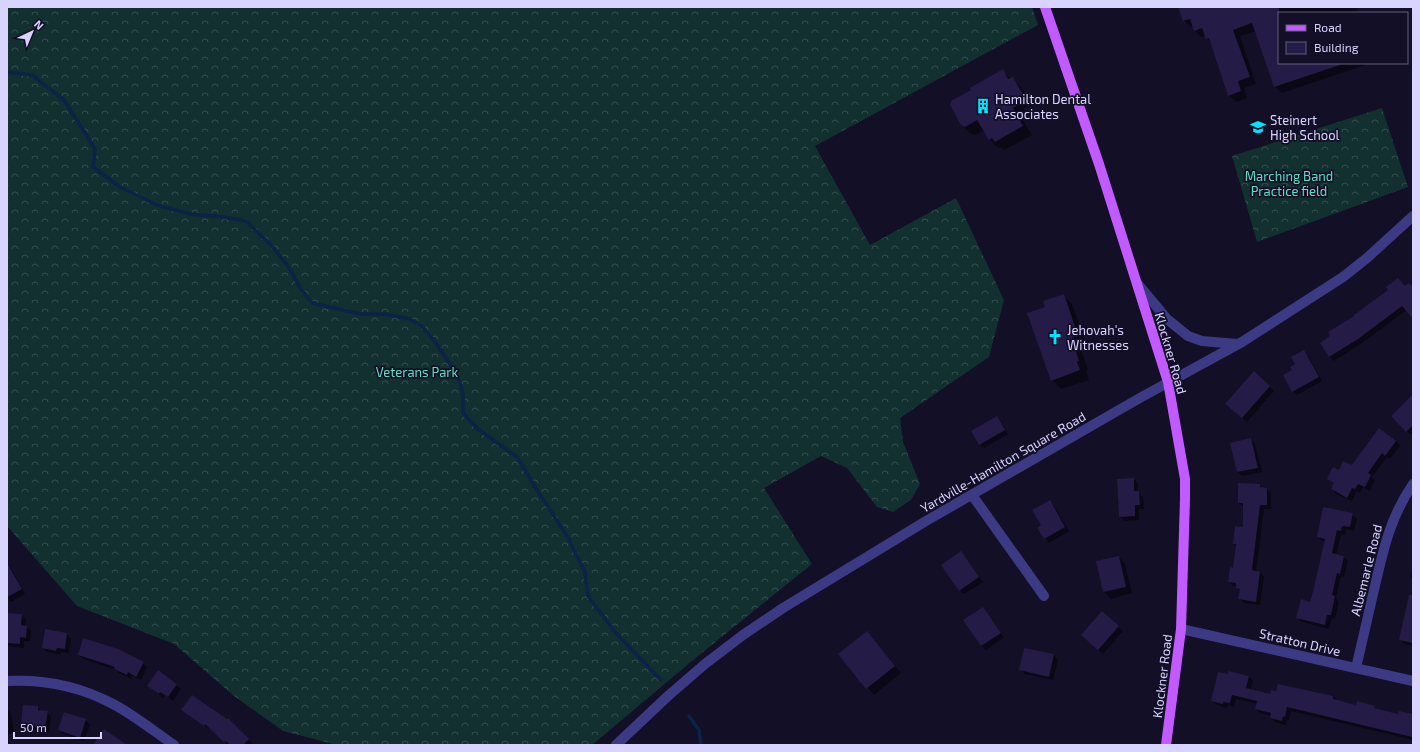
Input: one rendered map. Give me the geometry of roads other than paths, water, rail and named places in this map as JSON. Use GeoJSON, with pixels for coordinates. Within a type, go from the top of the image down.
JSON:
{"type":"FeatureCollection","features":[{"type":"Feature","properties":{"kind":"main road","name":"Klockner Road"},"geometry":{"type":"LineString","coordinates":[[1045,7],[1099,164],[1168,382],[1184,479],[1185,499],[1181,629],[1166,745]]}},
{"type":"Feature","properties":{"kind":"street","name":"Yardville-Hamilton Square Road"},"geometry":{"type":"LineString","coordinates":[[616,745],[668,696],[705,664],[743,635],[814,588],[972,495],[1237,344],[1343,277],[1368,258],[1413,216]]}},
{"type":"Feature","properties":{"kind":"street"},"geometry":{"type":"LineString","coordinates":[[1136,282],[1167,319],[1188,336],[1202,341],[1237,344]]}},
{"type":"Feature","properties":{"kind":"street","name":"Albemarle Road"},"geometry":{"type":"LineString","coordinates":[[1356,668],[1385,542],[1394,516],[1413,484]]}},
{"type":"Feature","properties":{"kind":"street"},"geometry":{"type":"LineString","coordinates":[[972,495],[1044,596]]}},
{"type":"Feature","properties":{"kind":"street","name":"Stratton Drive"},"geometry":{"type":"LineString","coordinates":[[1181,629],[1413,681]]}},
{"type":"Feature","properties":{"kind":"street"},"geometry":{"type":"LineString","coordinates":[[7,681],[19,680],[44,682],[68,686],[92,694],[114,704],[174,745]]}},
{"type":"Feature","properties":{"kind":"waterway"},"geometry":{"type":"LineString","coordinates":[[7,72],[32,75],[64,100],[95,149],[93,167],[120,187],[157,205],[190,214],[246,221],[272,246],[290,269],[300,288],[312,303],[360,314],[385,314],[409,319],[422,326],[456,373],[463,392],[463,413],[478,429],[517,457],[567,536],[585,572],[588,596],[615,632],[661,680]]}},
{"type":"Feature","properties":{"kind":"waterway"},"geometry":{"type":"LineString","coordinates":[[689,716],[699,730],[701,745]]}},
{"type":"Feature","properties":{"kind":"place","name":"Hamilton Dental Associates"},"geometry":{"type":"Point","coordinates":[983,106]}},
{"type":"Feature","properties":{"kind":"place","name":"Steinert High School"},"geometry":{"type":"Point","coordinates":[1258,127]}},
{"type":"Feature","properties":{"kind":"place","name":"Jehovah's Witnesses"},"geometry":{"type":"Point","coordinates":[1055,337]}},
{"type":"Feature","properties":{"kind":"park label","name":"Marching Band Practice field"},"geometry":{"type":"Point","coordinates":[1289,184]}},
{"type":"Feature","properties":{"kind":"park label","name":"Veterans Park"},"geometry":{"type":"Point","coordinates":[417,372]}}]}
